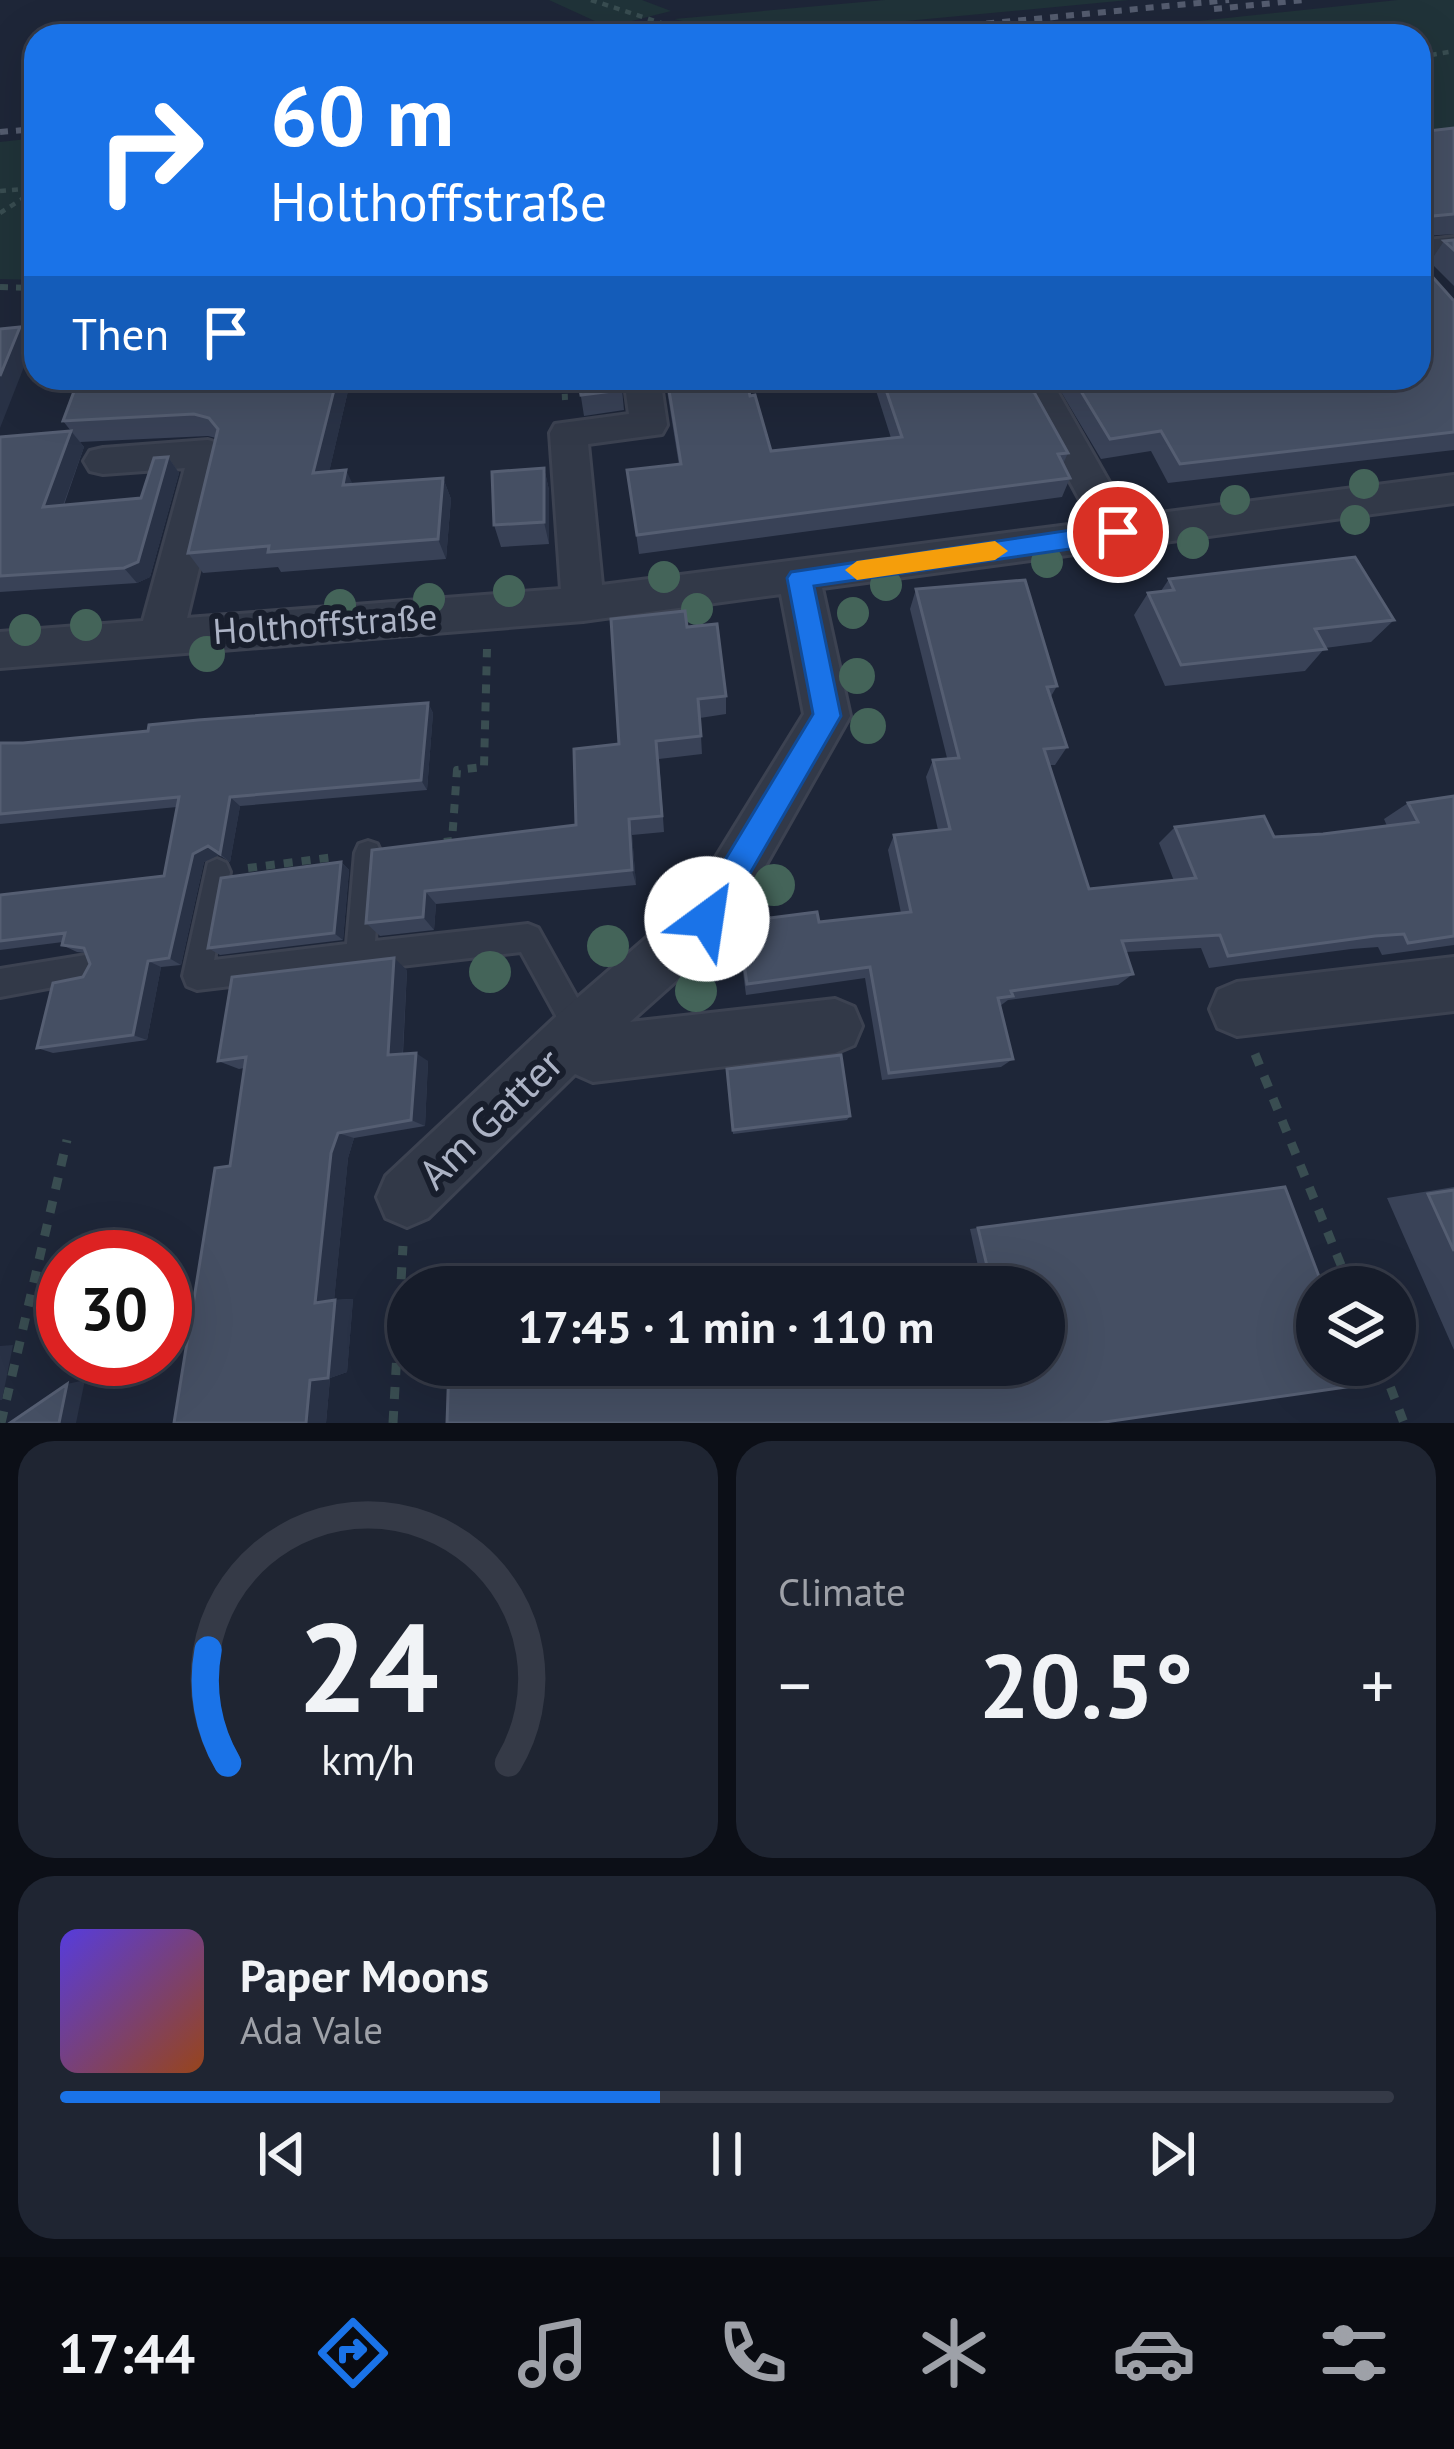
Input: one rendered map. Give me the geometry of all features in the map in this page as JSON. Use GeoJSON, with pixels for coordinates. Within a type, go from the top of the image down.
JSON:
{"type":"FeatureCollection","features":[{"type":"Feature","properties":{"kind":"street"},"geometry":{"type":"LineString","coordinates":[[584,604],[568,434],[650,425],[644,390]]}},
{"type":"Feature","properties":{"kind":"street"},"geometry":{"type":"LineString","coordinates":[[999,390],[1043,398],[1118,532]]}},
{"type":"Feature","properties":{"kind":"street","name":"Holthoffstraße"},"geometry":{"type":"LineString","coordinates":[[103,460],[208,453],[161,635]]}},
{"type":"Feature","properties":{"kind":"street","name":"Holthoffstraße"},"geometry":{"type":"LineString","coordinates":[[0,650],[584,604],[1454,489]]}},
{"type":"Feature","properties":{"kind":"street","name":"Am Gatter"},"geometry":{"type":"LineString","coordinates":[[407,1197],[580,1031],[707,919],[827,716],[800,578]]}},
{"type":"Feature","properties":{"kind":"street"},"geometry":{"type":"LineString","coordinates":[[1237,1009],[1454,984]]}},
{"type":"Feature","properties":{"kind":"street","name":"Am Gatter"},"geometry":{"type":"LineString","coordinates":[[580,1031],[592,1054],[835,1026]]}},
{"type":"Feature","properties":{"kind":"lane"},"geometry":{"type":"LineString","coordinates":[[360,956],[368,853]]}},
{"type":"Feature","properties":{"kind":"lane"},"geometry":{"type":"LineString","coordinates":[[217,872],[197,976],[529,938],[580,1031]]}},
{"type":"Feature","properties":{"kind":"lane"},"geometry":{"type":"LineString","coordinates":[[0,982],[86,969]]}},
{"type":"Feature","properties":{"kind":"path"},"geometry":{"type":"LineString","coordinates":[[591,0],[663,24]]}},
{"type":"Feature","properties":{"kind":"path","name":"Holthoffstraße"},"geometry":{"type":"LineString","coordinates":[[217,872],[452,841],[457,770],[484,767],[489,611]]}},
{"type":"Feature","properties":{"kind":"path"},"geometry":{"type":"LineString","coordinates":[[1237,1009],[1341,1266]]}},
{"type":"Feature","properties":{"kind":"path"},"geometry":{"type":"LineString","coordinates":[[1,1423],[67,1140]]}},
{"type":"Feature","properties":{"kind":"path","name":"Am Gatter"},"geometry":{"type":"LineString","coordinates":[[393,1423],[407,1197]]}},
{"type":"Feature","properties":{"kind":"path"},"geometry":{"type":"LineString","coordinates":[[1390,1386],[1404,1423]]}},
{"type":"Feature","properties":{"kind":"shaded area"},"geometry":{"type":"Polygon","coordinates":[[[549,0],[642,0],[671,11],[632,21],[641,24],[576,24],[597,22],[549,0]]]}},
{"type":"Feature","properties":{"kind":"shaded area"},"geometry":{"type":"Polygon","coordinates":[[[885,0],[1129,0],[874,24],[695,24],[674,19],[885,0]]]}},
{"type":"Feature","properties":{"kind":"shaded area"},"geometry":{"type":"Polygon","coordinates":[[[1398,0],[1454,0],[1454,128],[1431,130],[1431,24],[1169,24],[1398,0]]]}},
{"type":"Feature","properties":{"kind":"shaded area"},"geometry":{"type":"Polygon","coordinates":[[[24,139],[24,280],[0,279],[0,142],[24,139]]]}},
{"type":"Feature","properties":{"kind":"building"},"geometry":{"type":"Polygon","coordinates":[[[1454,128],[1454,214],[1433,216],[1431,222],[1431,131],[1454,128]]]}},
{"type":"Feature","properties":{"kind":"building"},"geometry":{"type":"Polygon","coordinates":[[[1431,275],[1454,301],[1454,432],[1180,464],[1161,431],[1110,439],[1080,390],[1431,390],[1431,275]]]}},
{"type":"Feature","properties":{"kind":"building"},"geometry":{"type":"Polygon","coordinates":[[[20,327],[0,376],[0,329],[20,327]]]}},
{"type":"Feature","properties":{"kind":"building"},"geometry":{"type":"Polygon","coordinates":[[[75,390],[334,390],[313,473],[346,470],[343,485],[443,478],[438,539],[188,553],[218,429],[209,418],[194,414],[63,421],[75,390]]]}},
{"type":"Feature","properties":{"kind":"building"},"geometry":{"type":"Polygon","coordinates":[[[580,390],[621,390],[581,395],[580,390]]]}},
{"type":"Feature","properties":{"kind":"building"},"geometry":{"type":"Polygon","coordinates":[[[669,390],[749,390],[750,396],[755,395],[771,451],[902,437],[886,390],[1025,390],[1034,392],[1068,453],[1058,454],[1070,478],[637,535],[627,470],[681,464],[669,390]]]}},
{"type":"Feature","properties":{"kind":"building"},"geometry":{"type":"Polygon","coordinates":[[[71,431],[43,507],[141,498],[154,458],[168,457],[138,562],[124,568],[0,576],[0,437],[71,431]]]}},
{"type":"Feature","properties":{"kind":"building"},"geometry":{"type":"Polygon","coordinates":[[[544,468],[544,522],[494,525],[492,472],[544,468]]]}},
{"type":"Feature","properties":{"kind":"building"},"geometry":{"type":"Polygon","coordinates":[[[1355,557],[1394,620],[1315,629],[1326,649],[1181,665],[1148,593],[1174,590],[1169,579],[1355,557]]]}},
{"type":"Feature","properties":{"kind":"building"},"geometry":{"type":"Polygon","coordinates":[[[1025,580],[1057,686],[1047,687],[1067,747],[1044,749],[1089,889],[1196,878],[1175,827],[1264,816],[1274,837],[1323,834],[1418,822],[1408,803],[1454,796],[1454,936],[1408,943],[1404,934],[1375,936],[1228,956],[1220,935],[1122,941],[1133,974],[1011,991],[1013,996],[998,998],[1013,1059],[889,1073],[870,967],[747,984],[738,922],[817,912],[819,922],[911,912],[894,835],[950,829],[933,760],[959,758],[916,589],[1025,580]]]}},
{"type":"Feature","properties":{"kind":"building"},"geometry":{"type":"Polygon","coordinates":[[[685,611],[687,627],[717,624],[726,696],[698,699],[701,736],[656,741],[662,816],[629,819],[632,870],[425,891],[423,917],[366,923],[372,850],[576,825],[574,749],[619,744],[611,619],[685,611]]]}},
{"type":"Feature","properties":{"kind":"building"},"geometry":{"type":"Polygon","coordinates":[[[428,703],[421,780],[230,797],[220,854],[208,846],[193,854],[169,958],[148,961],[133,1035],[37,1048],[53,983],[83,977],[90,964],[84,948],[62,945],[65,933],[0,941],[0,895],[164,876],[179,797],[0,814],[0,743],[148,731],[149,725],[198,720],[428,703]]]}},
{"type":"Feature","properties":{"kind":"building"},"geometry":{"type":"Polygon","coordinates":[[[341,862],[334,933],[208,948],[221,878],[341,862]]]}},
{"type":"Feature","properties":{"kind":"building"},"geometry":{"type":"Polygon","coordinates":[[[394,958],[388,1055],[416,1053],[411,1120],[338,1133],[331,1153],[315,1303],[335,1300],[328,1378],[310,1380],[306,1423],[174,1423],[180,1386],[192,1386],[192,1311],[215,1168],[230,1166],[246,1057],[218,1061],[232,977],[394,958]]]}},
{"type":"Feature","properties":{"kind":"building"},"geometry":{"type":"Polygon","coordinates":[[[841,1055],[850,1116],[733,1130],[727,1069],[841,1055]]]}},
{"type":"Feature","properties":{"kind":"building"},"geometry":{"type":"Polygon","coordinates":[[[1285,1187],[1315,1266],[1296,1266],[1296,1386],[1353,1386],[1098,1423],[447,1423],[448,1386],[1065,1386],[1065,1266],[987,1266],[978,1228],[1285,1187]]]}},
{"type":"Feature","properties":{"kind":"building"},"geometry":{"type":"Polygon","coordinates":[[[1454,1190],[1454,1251],[1428,1194],[1454,1190]]]}},
{"type":"Feature","properties":{"kind":"building"},"geometry":{"type":"Polygon","coordinates":[[[64,1386],[67,1386],[59,1423],[10,1423],[64,1386]]]}},
{"type":"Feature","properties":{"kind":"railway"},"geometry":{"type":"LineString","coordinates":[[982,24],[1229,0]]}},
{"type":"Feature","properties":{"kind":"railway"},"geometry":{"type":"LineString","coordinates":[[1214,9],[1304,0]]}},
{"type":"Feature","properties":{"kind":"railway"},"geometry":{"type":"LineString","coordinates":[[0,132],[24,130]]}},
{"type":"Feature","properties":{"kind":"slow traffic"},"geometry":{"type":"LineString","coordinates":[[857,570],[995,551]]}},
{"type":"Feature","properties":{"kind":"route"},"geometry":{"type":"LineString","coordinates":[[707,919],[827,716],[800,578],[1118,532]]}}]}
